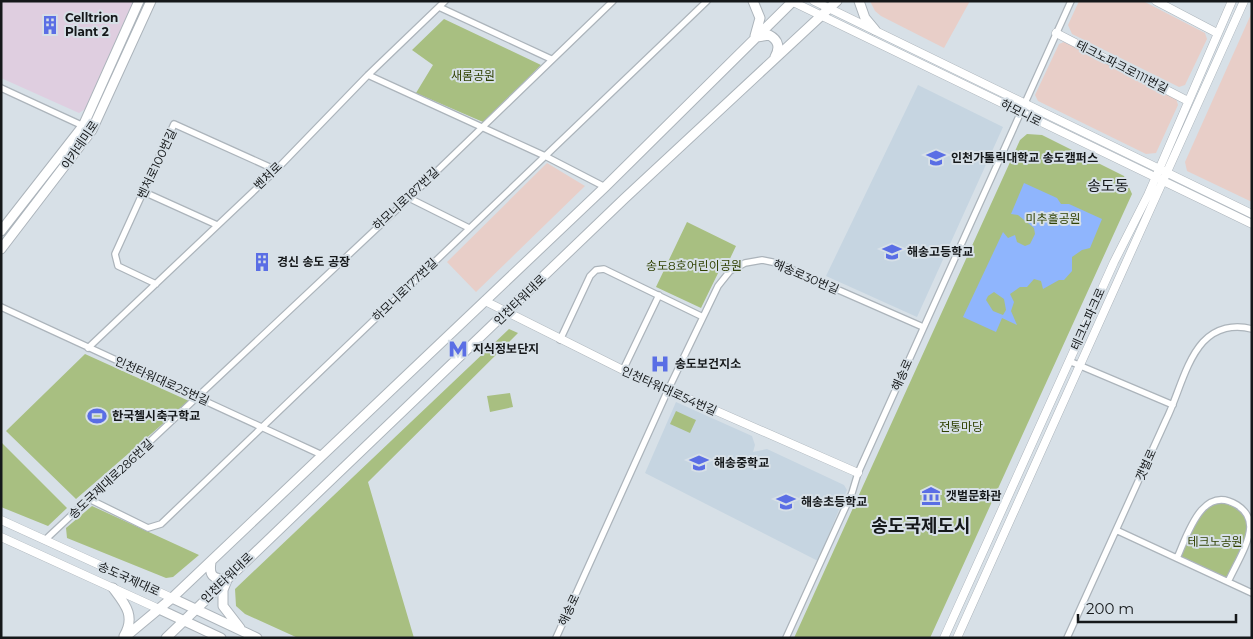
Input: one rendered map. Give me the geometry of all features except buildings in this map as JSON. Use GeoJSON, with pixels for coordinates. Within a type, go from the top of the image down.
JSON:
{"type":"FeatureCollection","features":[{"type":"Feature","properties":{"kind":"main road","name":"아카데미로"},"geometry":{"type":"LineString","coordinates":[[1,231],[83,126],[139,1]]}},
{"type":"Feature","properties":{"kind":"main road","name":"아카데미로"},"geometry":{"type":"LineString","coordinates":[[1,249],[92,130],[151,1]]}},
{"type":"Feature","properties":{"kind":"main road"},"geometry":{"type":"LineString","coordinates":[[754,1],[760,18],[754,40]]}},
{"type":"Feature","properties":{"kind":"main road","name":"인천타워대로"},"geometry":{"type":"LineString","coordinates":[[123,638],[160,610],[605,188],[792,1]]}},
{"type":"Feature","properties":{"kind":"main road","name":"인천타워대로"},"geometry":{"type":"LineString","coordinates":[[166,638],[227,577],[837,1]]}},
{"type":"Feature","properties":{"kind":"main road"},"geometry":{"type":"LineString","coordinates":[[859,1],[865,18],[875,30]]}},
{"type":"Feature","properties":{"kind":"main road"},"geometry":{"type":"LineString","coordinates":[[754,40],[769,35],[776,39],[778,49],[774,60]]}},
{"type":"Feature","properties":{"kind":"main road"},"geometry":{"type":"LineString","coordinates":[[211,562],[209,571],[212,576],[216,579],[227,577],[223,590],[223,606],[243,632]]}},
{"type":"Feature","properties":{"kind":"main road"},"geometry":{"type":"LineString","coordinates":[[113,588],[126,604],[129,613],[128,629],[123,638]]}},
{"type":"Feature","properties":{"kind":"main road","name":"송도국제대로"},"geometry":{"type":"LineString","coordinates":[[172,598],[257,638]]}},
{"type":"Feature","properties":{"kind":"main road","name":"송도국제대로"},"geometry":{"type":"LineString","coordinates":[[160,610],[221,638]]}},
{"type":"Feature","properties":{"kind":"street","name":"벤처로"},"geometry":{"type":"LineString","coordinates":[[88,348],[276,170],[368,75],[445,1]]}},
{"type":"Feature","properties":{"kind":"street","name":"하모니로187번길"},"geometry":{"type":"LineString","coordinates":[[198,397],[613,1]]}},
{"type":"Feature","properties":{"kind":"street","name":"하모니로177번길"},"geometry":{"type":"LineString","coordinates":[[89,499],[148,528],[153,528],[160,524],[707,1]]}},
{"type":"Feature","properties":{"kind":"street","name":"하모니로"},"geometry":{"type":"LineString","coordinates":[[792,1],[875,30],[1252,214]]}},
{"type":"Feature","properties":{"kind":"street","name":"하모니로"},"geometry":{"type":"LineString","coordinates":[[814,1],[825,12],[1021,113],[1252,224]]}},
{"type":"Feature","properties":{"kind":"street","name":"해송로"},"geometry":{"type":"LineString","coordinates":[[786,638],[852,493],[858,473],[923,327],[1021,113],[1023,103],[1071,1]]}},
{"type":"Feature","properties":{"kind":"street"},"geometry":{"type":"LineString","coordinates":[[1156,1],[1217,33]]}},
{"type":"Feature","properties":{"kind":"street","name":"테크노파크로"},"geometry":{"type":"LineString","coordinates":[[957,638],[1080,366],[1159,179],[1188,101],[1232,1]]}},
{"type":"Feature","properties":{"kind":"street","name":"테크노파크로"},"geometry":{"type":"LineString","coordinates":[[1162,170],[1244,1]]}},
{"type":"Feature","properties":{"kind":"street"},"geometry":{"type":"LineString","coordinates":[[439,7],[551,59]]}},
{"type":"Feature","properties":{"kind":"street","name":"테크노파크로111번길"},"geometry":{"type":"LineString","coordinates":[[1056,33],[1188,101]]}},
{"type":"Feature","properties":{"kind":"street"},"geometry":{"type":"LineString","coordinates":[[368,75],[545,156],[605,188]]}},
{"type":"Feature","properties":{"kind":"street"},"geometry":{"type":"LineString","coordinates":[[1,88],[92,130]]}},
{"type":"Feature","properties":{"kind":"street","name":"벤처로100번길"},"geometry":{"type":"LineString","coordinates":[[156,284],[122,269],[115,260],[115,254],[174,124],[276,170]]}},
{"type":"Feature","properties":{"kind":"street","name":"테크노파크로"},"geometry":{"type":"LineString","coordinates":[[944,638],[1069,361],[1159,179]]}},
{"type":"Feature","properties":{"kind":"street"},"geometry":{"type":"LineString","coordinates":[[144,192],[217,225]]}},
{"type":"Feature","properties":{"kind":"street"},"geometry":{"type":"LineString","coordinates":[[408,198],[469,228]]}},
{"type":"Feature","properties":{"kind":"street","name":"해송로30번길"},"geometry":{"type":"LineString","coordinates":[[668,390],[718,286],[730,271],[745,263],[762,260],[777,263],[923,327]]}},
{"type":"Feature","properties":{"kind":"street"},"geometry":{"type":"LineString","coordinates":[[560,340],[590,276],[596,270],[604,269],[703,317]]}},
{"type":"Feature","properties":{"kind":"street"},"geometry":{"type":"LineString","coordinates":[[623,370],[659,295]]}},
{"type":"Feature","properties":{"kind":"street","name":"인천타워대로54번길"},"geometry":{"type":"LineString","coordinates":[[485,301],[623,370],[858,473]]}},
{"type":"Feature","properties":{"kind":"street","name":"인천타워대로25번길"},"geometry":{"type":"LineString","coordinates":[[1,308],[322,455]]}},
{"type":"Feature","properties":{"kind":"street","name":"갯벌로"},"geometry":{"type":"LineString","coordinates":[[1067,638],[1195,353],[1205,340],[1216,332],[1228,328],[1252,329]]}},
{"type":"Feature","properties":{"kind":"street"},"geometry":{"type":"LineString","coordinates":[[1069,361],[1173,405]]}},
{"type":"Feature","properties":{"kind":"street","name":"해송로"},"geometry":{"type":"LineString","coordinates":[[556,638],[668,390]]}},
{"type":"Feature","properties":{"kind":"street","name":"송도국제대로286번길"},"geometry":{"type":"LineString","coordinates":[[45,540],[198,397]]}},
{"type":"Feature","properties":{"kind":"street"},"geometry":{"type":"LineString","coordinates":[[1177,558],[1198,513],[1205,506],[1219,501],[1233,503],[1244,510],[1249,519],[1250,528],[1228,582]]}},
{"type":"Feature","properties":{"kind":"street","name":"송도국제대로"},"geometry":{"type":"LineString","coordinates":[[1,520],[172,598]]}},
{"type":"Feature","properties":{"kind":"street"},"geometry":{"type":"LineString","coordinates":[[1116,530],[1252,592]]}},
{"type":"Feature","properties":{"kind":"street","name":"송도국제대로"},"geometry":{"type":"LineString","coordinates":[[1,537],[160,610]]}},
{"type":"Feature","properties":{"kind":"shaded area"},"geometry":{"type":"Polygon","coordinates":[[[1,1],[138,1],[90,106],[79,113],[1,78],[1,1]]]}},
{"type":"Feature","properties":{"kind":"shaded area"},"geometry":{"type":"Polygon","coordinates":[[[870,1],[970,1],[944,48],[881,16],[875,11],[870,1]]]}},
{"type":"Feature","properties":{"kind":"shaded area"},"geometry":{"type":"Polygon","coordinates":[[[1079,1],[1143,1],[1205,33],[1207,39],[1185,85],[1179,87],[1072,34],[1068,25],[1079,1]]]}},
{"type":"Feature","properties":{"kind":"shaded area"},"geometry":{"type":"Polygon","coordinates":[[[1252,12],[1252,202],[1187,171],[1185,162],[1252,12]]]}},
{"type":"Feature","properties":{"kind":"shaded area"},"geometry":{"type":"Polygon","coordinates":[[[1064,42],[1176,98],[1178,105],[1156,153],[1146,154],[1038,101],[1035,95],[1059,44],[1064,42]]]}},
{"type":"Feature","properties":{"kind":"shaded area"},"geometry":{"type":"Polygon","coordinates":[[[918,85],[1003,127],[917,317],[826,276],[918,85]]]}},
{"type":"Feature","properties":{"kind":"shaded area"},"geometry":{"type":"Polygon","coordinates":[[[547,163],[585,186],[476,292],[447,262],[547,163]]]}},
{"type":"Feature","properties":{"kind":"shaded area"},"geometry":{"type":"Polygon","coordinates":[[[676,402],[752,436],[755,445],[753,452],[767,449],[844,485],[847,490],[818,561],[645,473],[676,402]]]}},
{"type":"Feature","properties":{"kind":"green space","name":"새롬공원"},"geometry":{"type":"Polygon","coordinates":[[[444,19],[541,65],[483,122],[416,93],[433,65],[412,50],[444,19]]]}},
{"type":"Feature","properties":{"kind":"green space","name":"미추홀공원"},"geometry":{"type":"Polygon","coordinates":[[[1027,134],[1042,135],[1124,176],[1132,194],[930,638],[794,638],[1020,140],[1027,134]]]}},
{"type":"Feature","properties":{"kind":"green space","name":"송도8호어린이공원"},"geometry":{"type":"Polygon","coordinates":[[[687,222],[736,246],[726,267],[722,265],[701,308],[656,287],[687,222]]]}},
{"type":"Feature","properties":{"kind":"green space"},"geometry":{"type":"Polygon","coordinates":[[[509,329],[518,333],[368,482],[414,638],[298,638],[245,614],[236,606],[235,589],[509,329]]]}},
{"type":"Feature","properties":{"kind":"green space","name":"한국첼시축구학교"},"geometry":{"type":"Polygon","coordinates":[[[85,354],[189,401],[76,499],[6,431],[85,354]]]}},
{"type":"Feature","properties":{"kind":"green space"},"geometry":{"type":"Polygon","coordinates":[[[510,393],[513,407],[490,412],[487,396],[510,393]]]}},
{"type":"Feature","properties":{"kind":"green space"},"geometry":{"type":"Polygon","coordinates":[[[676,411],[696,420],[690,433],[670,424],[676,411]]]}},
{"type":"Feature","properties":{"kind":"green space"},"geometry":{"type":"Polygon","coordinates":[[[1,442],[67,508],[48,526],[1,507],[1,442]]]}},
{"type":"Feature","properties":{"kind":"green space","name":"테크노공원"},"geometry":{"type":"Polygon","coordinates":[[[1219,501],[1244,511],[1250,528],[1228,582],[1177,558],[1198,513],[1219,501]]]}},
{"type":"Feature","properties":{"kind":"green space"},"geometry":{"type":"Polygon","coordinates":[[[92,506],[199,555],[173,577],[166,578],[67,538],[66,528],[92,506]]]}},
{"type":"Feature","properties":{"kind":"water"},"geometry":{"type":"Polygon","coordinates":[[[1024,183],[1057,198],[1061,204],[1069,204],[1102,219],[1090,248],[1082,250],[1072,257],[1072,271],[1064,280],[1059,280],[1043,289],[1041,281],[1034,279],[1027,287],[1020,287],[1010,294],[1014,302],[1011,311],[1017,325],[1002,318],[996,332],[963,317],[1003,232],[1008,238],[1015,235],[1017,242],[1025,246],[1030,244],[1035,234],[1034,228],[1018,215],[1011,214],[1024,183]],[[994,292],[986,300],[993,311],[1003,315],[1006,310],[1004,299],[994,292]]]}},
{"type":"Feature","properties":{"kind":"place","name":"Celltrion Plant 2"},"geometry":{"type":"Point","coordinates":[50,25]}},
{"type":"Feature","properties":{"kind":"place","name":"인천가톨릭대학교 송도캠퍼스"},"geometry":{"type":"Point","coordinates":[936,158]}},
{"type":"Feature","properties":{"kind":"place","name":"해송고등학교"},"geometry":{"type":"Point","coordinates":[892,252]}},
{"type":"Feature","properties":{"kind":"place","name":"경신 송도 공장"},"geometry":{"type":"Point","coordinates":[262,262]}},
{"type":"Feature","properties":{"kind":"place","name":"지식정보단지"},"geometry":{"type":"Point","coordinates":[458,349]}},
{"type":"Feature","properties":{"kind":"place","name":"송도보건지소"},"geometry":{"type":"Point","coordinates":[660,364]}},
{"type":"Feature","properties":{"kind":"place","name":"한국첼시축구학교"},"geometry":{"type":"Point","coordinates":[97,416]}},
{"type":"Feature","properties":{"kind":"place","name":"해송중학교"},"geometry":{"type":"Point","coordinates":[699,463]}},
{"type":"Feature","properties":{"kind":"place","name":"갯벌문화관"},"geometry":{"type":"Point","coordinates":[931,496]}},
{"type":"Feature","properties":{"kind":"place","name":"해송초등학교"},"geometry":{"type":"Point","coordinates":[786,502]}},
{"type":"Feature","properties":{"kind":"district","name":"송도동"},"geometry":{"type":"Point","coordinates":[1108,186]}},
{"type":"Feature","properties":{"kind":"district","name":"송도국제도시"},"geometry":{"type":"Point","coordinates":[921,526]}},
{"type":"Feature","properties":{"kind":"park label","name":"전통마당"},"geometry":{"type":"Point","coordinates":[961,427]}}]}
